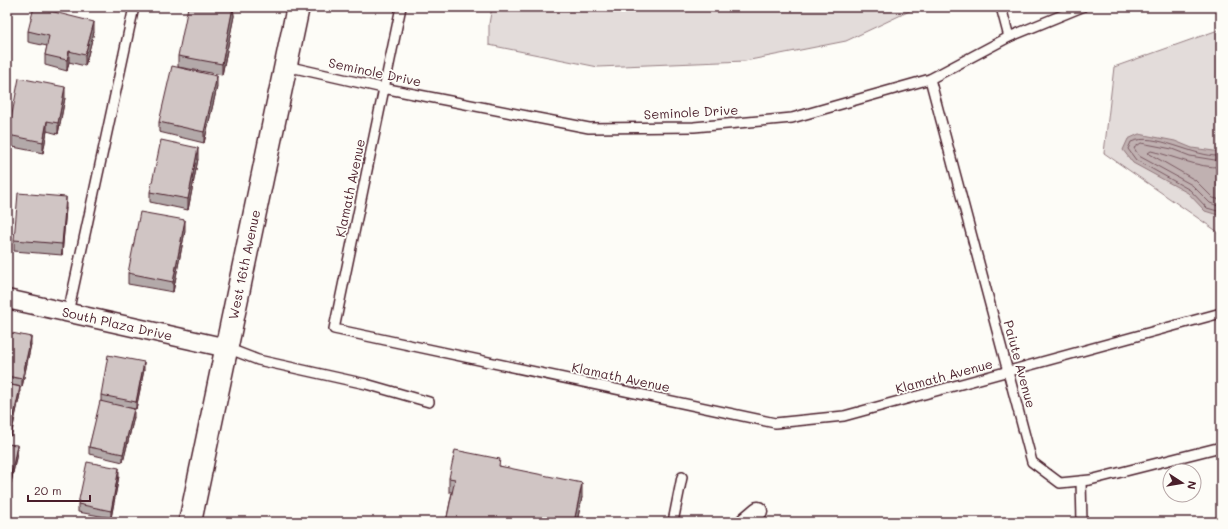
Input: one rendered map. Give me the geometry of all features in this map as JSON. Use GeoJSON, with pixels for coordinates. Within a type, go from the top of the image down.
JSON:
{"type":"FeatureCollection","features":[{"type":"Feature","properties":{"kind":"street","name":"West 16th Avenue"},"geometry":{"type":"LineString","coordinates":[[190,522],[298,7]]}},
{"type":"Feature","properties":{"kind":"street","name":"South Plaza Drive"},"geometry":{"type":"LineString","coordinates":[[7,299],[227,348]]}},
{"type":"Feature","properties":{"kind":"lane"},"geometry":{"type":"LineString","coordinates":[[68,313],[134,7]]}},
{"type":"Feature","properties":{"kind":"lane","name":"Klamath Avenue"},"geometry":{"type":"LineString","coordinates":[[401,7],[334,329],[775,423],[844,416],[1221,313]]}},
{"type":"Feature","properties":{"kind":"lane"},"geometry":{"type":"LineString","coordinates":[[1001,7],[1009,37]]}},
{"type":"Feature","properties":{"kind":"lane","name":"Seminole Drive"},"geometry":{"type":"LineString","coordinates":[[286,66],[383,88],[589,128],[694,127],[792,118],[930,79],[1009,37],[1082,7]]}},
{"type":"Feature","properties":{"kind":"lane","name":"Paiute Avenue"},"geometry":{"type":"LineString","coordinates":[[930,79],[1032,462],[1060,483],[1081,481],[1221,447]]}},
{"type":"Feature","properties":{"kind":"lane"},"geometry":{"type":"LineString","coordinates":[[227,348],[258,360],[366,384],[429,402]]}},
{"type":"Feature","properties":{"kind":"lane"},"geometry":{"type":"LineString","coordinates":[[673,522],[682,477]]}},
{"type":"Feature","properties":{"kind":"lane"},"geometry":{"type":"LineString","coordinates":[[1081,481],[1082,522]]}},
{"type":"Feature","properties":{"kind":"shaded area"},"geometry":{"type":"Polygon","coordinates":[[[492,7],[918,7],[846,41],[745,61],[598,67],[489,45],[489,24],[492,7]]]}},
{"type":"Feature","properties":{"kind":"shaded area"},"geometry":{"type":"Polygon","coordinates":[[[1221,29],[1221,234],[1104,153],[1114,67],[1221,29]]]}},
{"type":"Feature","properties":{"kind":"water"},"geometry":{"type":"Polygon","coordinates":[[[1139,134],[1175,141],[1192,148],[1221,152],[1221,216],[1205,211],[1188,193],[1133,163],[1123,150],[1128,139],[1139,134]]]}},
{"type":"Feature","properties":{"kind":"building"},"geometry":{"type":"Polygon","coordinates":[[[34,7],[94,22],[85,55],[69,51],[67,60],[45,55],[49,36],[28,31],[34,7]]]}},
{"type":"Feature","properties":{"kind":"building"},"geometry":{"type":"Polygon","coordinates":[[[188,7],[233,7],[222,64],[178,56],[188,7]]]}},
{"type":"Feature","properties":{"kind":"building"},"geometry":{"type":"Polygon","coordinates":[[[172,66],[217,76],[204,132],[159,122],[172,66]]]}},
{"type":"Feature","properties":{"kind":"building"},"geometry":{"type":"Polygon","coordinates":[[[19,78],[65,87],[58,123],[47,121],[43,142],[8,135],[19,78]]]}},
{"type":"Feature","properties":{"kind":"building"},"geometry":{"type":"Polygon","coordinates":[[[161,140],[198,148],[188,199],[150,192],[161,140]]]}},
{"type":"Feature","properties":{"kind":"building"},"geometry":{"type":"Polygon","coordinates":[[[18,193],[66,197],[62,244],[14,240],[18,193]]]}},
{"type":"Feature","properties":{"kind":"building"},"geometry":{"type":"Polygon","coordinates":[[[140,212],[185,220],[173,282],[128,273],[140,212]]]}},
{"type":"Feature","properties":{"kind":"building"},"geometry":{"type":"Polygon","coordinates":[[[7,332],[31,337],[22,379],[7,376],[7,332]]]}},
{"type":"Feature","properties":{"kind":"building"},"geometry":{"type":"Polygon","coordinates":[[[108,355],[144,362],[136,402],[101,395],[108,355]]]}},
{"type":"Feature","properties":{"kind":"building"},"geometry":{"type":"Polygon","coordinates":[[[7,384],[20,387],[11,429],[7,428],[7,384]]]}},
{"type":"Feature","properties":{"kind":"building"},"geometry":{"type":"Polygon","coordinates":[[[100,401],[134,409],[123,454],[89,447],[100,401]]]}},
{"type":"Feature","properties":{"kind":"building"},"geometry":{"type":"Polygon","coordinates":[[[7,444],[17,445],[11,475],[7,475],[7,444]]]}},
{"type":"Feature","properties":{"kind":"building"},"geometry":{"type":"Polygon","coordinates":[[[455,450],[500,459],[499,466],[582,483],[574,522],[446,522],[455,479],[449,478],[455,450]]]}},
{"type":"Feature","properties":{"kind":"building"},"geometry":{"type":"Polygon","coordinates":[[[87,462],[119,468],[111,511],[78,504],[87,462]]]}},
{"type":"Feature","properties":{"kind":"building"},"geometry":{"type":"Polygon","coordinates":[[[72,519],[88,522],[71,522],[72,519]]]}}]}
